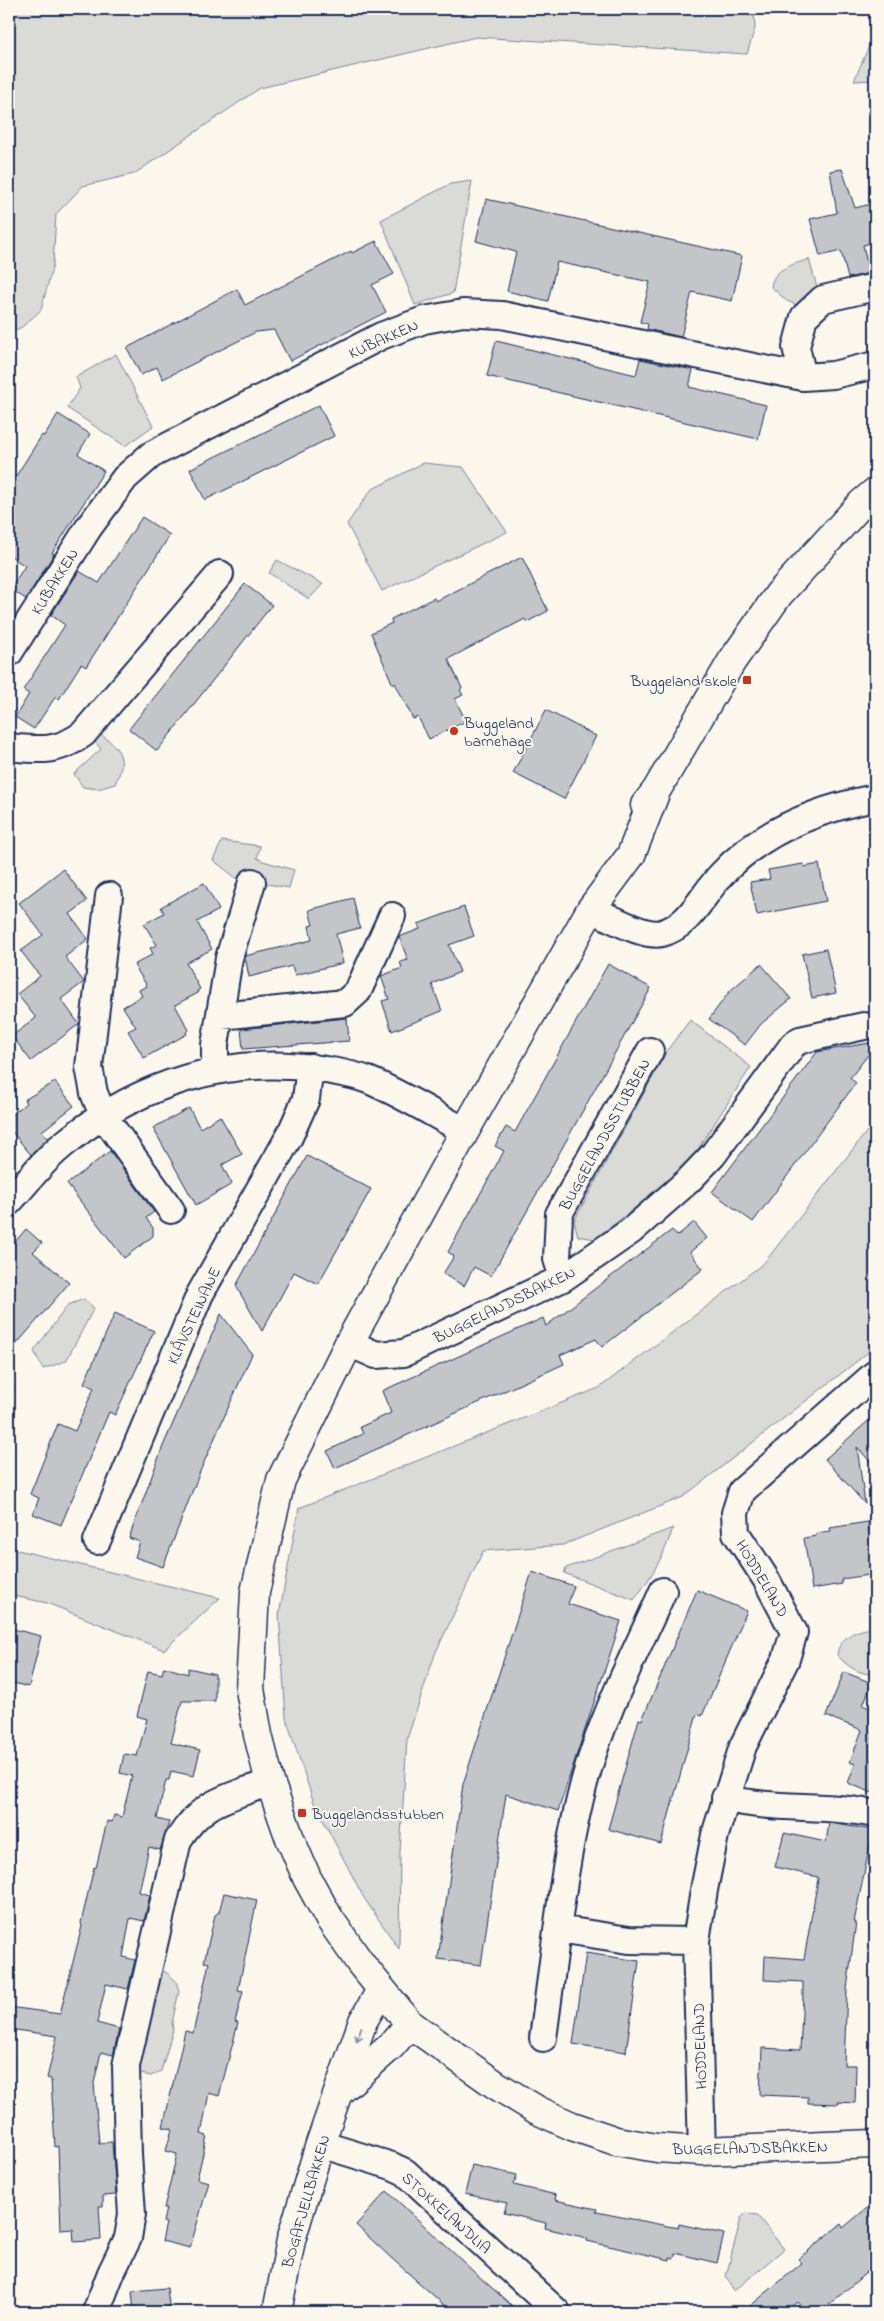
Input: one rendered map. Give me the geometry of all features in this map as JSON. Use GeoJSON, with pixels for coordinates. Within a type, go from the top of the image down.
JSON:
{"type":"FeatureCollection","features":[{"type":"Feature","properties":{"kind":"street"},"geometry":{"type":"LineString","coordinates":[[803,377],[796,346],[804,317],[823,299],[875,287]]}},
{"type":"Feature","properties":{"kind":"street","name":"KUBAKKEN"},"geometry":{"type":"LineString","coordinates":[[9,653],[89,527],[125,478],[151,455],[381,336],[424,320],[462,313],[502,315],[803,377],[833,375],[875,365]]}},
{"type":"Feature","properties":{"kind":"street","name":"BUGGELANDSBAKKEN"},"geometry":{"type":"LineString","coordinates":[[875,492],[862,503],[779,594],[732,661],[656,791],[630,855],[591,908],[350,1343],[281,1480],[255,1592],[250,1689],[258,1735],[270,1782],[289,1836],[307,1878],[329,1918],[381,1990],[410,2024],[496,2085],[538,2110],[572,2126],[616,2141],[657,2148],[702,2151],[875,2144]]}},
{"type":"Feature","properties":{"kind":"street"},"geometry":{"type":"LineString","coordinates":[[9,748],[42,751],[68,745],[83,734],[220,574]]}},
{"type":"Feature","properties":{"kind":"street"},"geometry":{"type":"LineString","coordinates":[[591,908],[638,930],[661,934],[682,924],[720,875],[744,854],[785,827],[817,812],[875,798]]}},
{"type":"Feature","properties":{"kind":"street"},"geometry":{"type":"LineString","coordinates":[[215,1071],[215,1045],[229,958],[252,882]]}},
{"type":"Feature","properties":{"kind":"street"},"geometry":{"type":"LineString","coordinates":[[108,896],[89,1067],[94,1093],[104,1115],[171,1210]]}},
{"type":"Feature","properties":{"kind":"street"},"geometry":{"type":"LineString","coordinates":[[221,1016],[345,1003],[358,991],[392,916]]}},
{"type":"Feature","properties":{"kind":"street","name":"BUGGELANDSBAKKEN"},"geometry":{"type":"LineString","coordinates":[[350,1343],[376,1356],[404,1353],[563,1278],[631,1231],[688,1181],[713,1155],[794,1045],[800,1040],[864,1026]]}},
{"type":"Feature","properties":{"kind":"street","name":"BUGGELANDSSTUBBEN"},"geometry":{"type":"LineString","coordinates":[[563,1278],[557,1259],[559,1214],[650,1050]]}},
{"type":"Feature","properties":{"kind":"street"},"geometry":{"type":"LineString","coordinates":[[9,1202],[41,1166],[68,1140],[104,1115],[132,1099],[174,1081],[215,1071],[272,1064],[310,1067],[346,1073],[369,1080],[466,1131]]}},
{"type":"Feature","properties":{"kind":"street","name":"KLÅVSTEINANE"},"geometry":{"type":"LineString","coordinates":[[96,1541],[200,1294],[289,1137],[303,1107],[306,1099],[310,1067]]}},
{"type":"Feature","properties":{"kind":"street","name":"HODDELAND"},"geometry":{"type":"LineString","coordinates":[[702,2151],[696,1941],[715,1835],[725,1798],[743,1746],[786,1659],[794,1632],[766,1579],[736,1534],[735,1513],[742,1491],[875,1374]]}},
{"type":"Feature","properties":{"kind":"street"},"geometry":{"type":"LineString","coordinates":[[543,2038],[572,1837],[586,1777],[613,1702],[664,1591]]}},
{"type":"Feature","properties":{"kind":"street"},"geometry":{"type":"LineString","coordinates":[[96,2312],[111,2273],[128,2238],[132,2214],[128,2155],[126,2066],[178,1840],[190,1821],[213,1803],[270,1782]]}},
{"type":"Feature","properties":{"kind":"street"},"geometry":{"type":"LineString","coordinates":[[725,1798],[776,1806],[848,1808],[875,1814]]}},
{"type":"Feature","properties":{"kind":"street"},"geometry":{"type":"LineString","coordinates":[[558,1929],[629,1940],[696,1941]]}},
{"type":"Feature","properties":{"kind":"street","name":"BOGAFJELLBAKKEN"},"geometry":{"type":"LineString","coordinates":[[277,2312],[291,2240],[320,2144],[364,2021],[381,1990]]}},
{"type":"Feature","properties":{"kind":"street","name":"BOGAFJELLBAKKEN"},"geometry":{"type":"LineString","coordinates":[[340,2091],[391,2046],[410,2024]]}},
{"type":"Feature","properties":{"kind":"street","name":"STOKKELANDLIA"},"geometry":{"type":"LineString","coordinates":[[320,2144],[392,2166],[405,2172],[557,2312]]}},
{"type":"Feature","properties":{"kind":"shaded area"},"geometry":{"type":"Polygon","coordinates":[[[9,9],[754,9],[755,28],[747,54],[476,37],[260,88],[134,174],[83,186],[56,214],[53,265],[41,310],[22,327],[9,333],[9,9]]]}},
{"type":"Feature","properties":{"kind":"shaded area"},"geometry":{"type":"Polygon","coordinates":[[[875,32],[875,80],[854,81],[875,32]]]}},
{"type":"Feature","properties":{"kind":"shaded area"},"geometry":{"type":"Polygon","coordinates":[[[472,181],[453,293],[415,305],[381,220],[450,184],[472,181]]]}},
{"type":"Feature","properties":{"kind":"shaded area"},"geometry":{"type":"Polygon","coordinates":[[[809,259],[818,291],[801,307],[787,301],[771,287],[776,275],[780,271],[790,265],[809,259]]]}},
{"type":"Feature","properties":{"kind":"shaded area"},"geometry":{"type":"Polygon","coordinates":[[[116,354],[153,426],[125,446],[67,408],[80,388],[76,377],[116,354]]]}},
{"type":"Feature","properties":{"kind":"shaded area"},"geometry":{"type":"Polygon","coordinates":[[[423,463],[463,467],[507,532],[382,591],[347,524],[371,490],[423,463]]]}},
{"type":"Feature","properties":{"kind":"shaded area"},"geometry":{"type":"Polygon","coordinates":[[[277,560],[323,584],[309,599],[269,573],[277,560]]]}},
{"type":"Feature","properties":{"kind":"shaded area"},"geometry":{"type":"Polygon","coordinates":[[[100,734],[118,750],[121,762],[119,776],[115,784],[98,789],[83,787],[74,774],[101,749],[94,741],[100,734]]]}},
{"type":"Feature","properties":{"kind":"shaded area"},"geometry":{"type":"Polygon","coordinates":[[[222,841],[260,846],[257,858],[294,870],[289,888],[236,878],[213,860],[222,841]]]}},
{"type":"Feature","properties":{"kind":"shaded area"},"geometry":{"type":"Polygon","coordinates":[[[690,1020],[751,1067],[685,1169],[595,1239],[578,1236],[574,1221],[668,1049],[690,1020]]]}},
{"type":"Feature","properties":{"kind":"shaded area"},"geometry":{"type":"Polygon","coordinates":[[[875,1121],[875,1347],[683,1497],[563,1545],[483,1551],[435,1654],[407,1739],[400,1852],[399,1949],[364,1898],[314,1803],[286,1718],[279,1615],[299,1508],[599,1388],[764,1263],[875,1121]]]}},
{"type":"Feature","properties":{"kind":"shaded area"},"geometry":{"type":"Polygon","coordinates":[[[84,1299],[94,1308],[66,1361],[43,1369],[34,1351],[68,1305],[84,1299]]]}},
{"type":"Feature","properties":{"kind":"shaded area"},"geometry":{"type":"Polygon","coordinates":[[[673,1528],[666,1548],[657,1565],[634,1600],[564,1573],[566,1568],[673,1528]]]}},
{"type":"Feature","properties":{"kind":"shaded area"},"geometry":{"type":"Polygon","coordinates":[[[9,1548],[220,1598],[164,1650],[47,1603],[9,1595],[9,1548]]]}},
{"type":"Feature","properties":{"kind":"shaded area"},"geometry":{"type":"Polygon","coordinates":[[[875,1628],[875,1674],[864,1673],[854,1669],[837,1655],[845,1638],[862,1630],[875,1628]]]}},
{"type":"Feature","properties":{"kind":"shaded area"},"geometry":{"type":"Polygon","coordinates":[[[159,1969],[176,1981],[179,1991],[172,2023],[173,2030],[161,2071],[151,2076],[135,2073],[159,1969]]]}},
{"type":"Feature","properties":{"kind":"shaded area"},"geometry":{"type":"Polygon","coordinates":[[[746,2213],[757,2215],[784,2249],[734,2291],[726,2276],[741,2218],[746,2213]]]}},
{"type":"Feature","properties":{"kind":"shaded area"},"geometry":{"type":"Polygon","coordinates":[[[634,2306],[677,2312],[625,2312],[634,2306]]]}},
{"type":"Feature","properties":{"kind":"building"},"geometry":{"type":"Polygon","coordinates":[[[842,169],[855,208],[875,203],[875,242],[863,245],[869,273],[848,278],[841,251],[820,256],[810,219],[837,213],[830,171],[842,169]]]}},
{"type":"Feature","properties":{"kind":"building"},"geometry":{"type":"Polygon","coordinates":[[[486,199],[742,256],[732,301],[692,292],[681,337],[647,329],[648,324],[640,322],[650,282],[557,262],[548,301],[507,291],[516,252],[476,241],[486,199]]]}},
{"type":"Feature","properties":{"kind":"building"},"geometry":{"type":"Polygon","coordinates":[[[376,241],[394,274],[372,285],[386,312],[290,361],[274,330],[256,332],[163,379],[157,367],[141,375],[127,348],[237,289],[245,305],[351,251],[352,253],[376,241]]]}},
{"type":"Feature","properties":{"kind":"building"},"geometry":{"type":"Polygon","coordinates":[[[496,341],[636,375],[640,359],[693,370],[689,387],[766,405],[758,439],[487,376],[496,341]]]}},
{"type":"Feature","properties":{"kind":"building"},"geometry":{"type":"Polygon","coordinates":[[[319,405],[334,436],[205,500],[190,469],[319,405]]]}},
{"type":"Feature","properties":{"kind":"building"},"geometry":{"type":"Polygon","coordinates":[[[58,414],[90,434],[78,454],[104,471],[52,553],[54,554],[26,599],[10,589],[25,566],[9,555],[9,487],[42,435],[44,436],[58,414]]]}},
{"type":"Feature","properties":{"kind":"building"},"geometry":{"type":"Polygon","coordinates":[[[142,517],[170,535],[86,667],[81,664],[59,699],[56,696],[34,729],[15,717],[29,694],[23,690],[65,625],[51,615],[79,571],[99,583],[142,517]]]}},
{"type":"Feature","properties":{"kind":"building"},"geometry":{"type":"Polygon","coordinates":[[[522,557],[548,611],[527,622],[525,619],[448,659],[462,688],[460,690],[463,695],[455,699],[466,721],[429,739],[418,717],[413,719],[395,683],[393,685],[371,633],[392,623],[391,619],[434,598],[436,601],[522,557]]]}},
{"type":"Feature","properties":{"kind":"building"},"geometry":{"type":"Polygon","coordinates":[[[245,584],[272,605],[157,751],[129,729],[245,584]]]}},
{"type":"Feature","properties":{"kind":"building"},"geometry":{"type":"Polygon","coordinates":[[[546,710],[596,736],[564,799],[513,773],[546,710]]]}},
{"type":"Feature","properties":{"kind":"building"},"geometry":{"type":"Polygon","coordinates":[[[803,864],[804,867],[819,864],[826,901],[757,915],[750,882],[770,879],[768,870],[803,864]]]}},
{"type":"Feature","properties":{"kind":"building"},"geometry":{"type":"Polygon","coordinates":[[[63,869],[87,901],[70,914],[88,939],[65,957],[84,982],[61,999],[79,1024],[31,1061],[12,1036],[36,1018],[17,994],[40,976],[21,951],[43,935],[19,903],[63,869]]]}},
{"type":"Feature","properties":{"kind":"building"},"geometry":{"type":"Polygon","coordinates":[[[204,883],[219,910],[197,922],[212,949],[186,963],[200,989],[197,991],[198,993],[175,1005],[189,1030],[186,1032],[187,1034],[144,1058],[128,1031],[136,1027],[123,1007],[142,996],[139,990],[147,986],[134,965],[153,954],[150,948],[157,945],[144,924],[164,913],[161,907],[204,883]]]}},
{"type":"Feature","properties":{"kind":"building"},"geometry":{"type":"Polygon","coordinates":[[[353,898],[360,928],[336,934],[343,963],[295,975],[292,966],[249,977],[245,956],[312,940],[309,926],[313,925],[309,910],[353,898]]]}},
{"type":"Feature","properties":{"kind":"building"},"geometry":{"type":"Polygon","coordinates":[[[464,907],[474,936],[449,945],[460,972],[432,984],[442,1011],[392,1031],[382,1001],[389,999],[381,976],[402,968],[400,962],[408,960],[399,937],[420,929],[418,924],[464,907]]]}},
{"type":"Feature","properties":{"kind":"building"},"geometry":{"type":"Polygon","coordinates":[[[826,949],[836,993],[812,998],[802,954],[826,949]]]}},
{"type":"Feature","properties":{"kind":"building"},"geometry":{"type":"Polygon","coordinates":[[[608,964],[651,988],[491,1276],[474,1267],[464,1286],[443,1274],[454,1256],[448,1252],[504,1151],[495,1146],[506,1127],[515,1132],[608,964]]]}},
{"type":"Feature","properties":{"kind":"building"},"geometry":{"type":"Polygon","coordinates":[[[761,964],[791,999],[761,1024],[745,1045],[709,1019],[730,991],[761,964]]]}},
{"type":"Feature","properties":{"kind":"building"},"geometry":{"type":"Polygon","coordinates":[[[347,1018],[349,1041],[243,1049],[241,1029],[347,1018]]]}},
{"type":"Feature","properties":{"kind":"building"},"geometry":{"type":"Polygon","coordinates":[[[875,1042],[875,1046],[850,1078],[856,1083],[753,1222],[712,1192],[817,1052],[875,1042]]]}},
{"type":"Feature","properties":{"kind":"building"},"geometry":{"type":"Polygon","coordinates":[[[55,1082],[74,1106],[42,1131],[48,1138],[31,1155],[9,1128],[9,1117],[26,1103],[24,1100],[55,1082]]]}},
{"type":"Feature","properties":{"kind":"building"},"geometry":{"type":"Polygon","coordinates":[[[189,1108],[200,1128],[220,1116],[242,1154],[222,1165],[232,1184],[196,1205],[153,1128],[189,1108]]]}},
{"type":"Feature","properties":{"kind":"building"},"geometry":{"type":"Polygon","coordinates":[[[110,1151],[154,1212],[146,1218],[153,1228],[153,1236],[124,1258],[67,1184],[110,1151]]]}},
{"type":"Feature","properties":{"kind":"building"},"geometry":{"type":"Polygon","coordinates":[[[307,1156],[371,1189],[318,1284],[294,1272],[262,1331],[236,1286],[307,1156]]]}},
{"type":"Feature","properties":{"kind":"building"},"geometry":{"type":"Polygon","coordinates":[[[694,1222],[707,1238],[690,1252],[703,1269],[602,1347],[596,1339],[560,1355],[564,1364],[335,1468],[327,1451],[363,1434],[360,1427],[391,1413],[382,1391],[543,1318],[546,1326],[672,1230],[677,1236],[694,1222]]]}},
{"type":"Feature","properties":{"kind":"building"},"geometry":{"type":"Polygon","coordinates":[[[26,1229],[42,1243],[33,1252],[69,1283],[9,1353],[9,1249],[26,1229]]]}},
{"type":"Feature","properties":{"kind":"building"},"geometry":{"type":"Polygon","coordinates":[[[115,1313],[154,1331],[115,1415],[109,1412],[61,1525],[33,1514],[39,1498],[30,1494],[58,1424],[75,1431],[94,1388],[84,1383],[115,1313]]]}},
{"type":"Feature","properties":{"kind":"building"},"geometry":{"type":"Polygon","coordinates":[[[221,1314],[252,1354],[201,1469],[163,1567],[135,1557],[140,1542],[129,1538],[163,1446],[221,1314]]]}},
{"type":"Feature","properties":{"kind":"building"},"geometry":{"type":"Polygon","coordinates":[[[875,1415],[875,1467],[857,1447],[865,1504],[825,1459],[875,1415]]]}},
{"type":"Feature","properties":{"kind":"building"},"geometry":{"type":"Polygon","coordinates":[[[868,1522],[869,1533],[875,1532],[875,1574],[842,1579],[842,1584],[812,1589],[804,1538],[816,1536],[816,1533],[831,1531],[830,1528],[868,1522]]]}},
{"type":"Feature","properties":{"kind":"building"},"geometry":{"type":"Polygon","coordinates":[[[532,1572],[574,1586],[568,1604],[621,1621],[558,1811],[506,1794],[481,1965],[438,1959],[463,1784],[532,1572]]]}},
{"type":"Feature","properties":{"kind":"building"},"geometry":{"type":"Polygon","coordinates":[[[697,1590],[747,1611],[702,1716],[697,1714],[661,1844],[608,1829],[639,1719],[642,1720],[697,1590]]]}},
{"type":"Feature","properties":{"kind":"building"},"geometry":{"type":"Polygon","coordinates":[[[9,1628],[41,1636],[29,1687],[9,1682],[9,1628]]]}},
{"type":"Feature","properties":{"kind":"building"},"geometry":{"type":"Polygon","coordinates":[[[164,1667],[188,1674],[188,1668],[215,1674],[215,1701],[182,1701],[171,1743],[200,1750],[194,1776],[171,1771],[169,1780],[166,1780],[157,1819],[169,1822],[160,1850],[149,1847],[139,1892],[150,1895],[144,1921],[130,1918],[123,1957],[135,1960],[128,1989],[106,1984],[97,2023],[119,2029],[113,2055],[101,2052],[94,2083],[99,2143],[112,2142],[116,2195],[103,2196],[103,2206],[99,2206],[101,2240],[74,2242],[73,2229],[61,2230],[58,2146],[55,2147],[51,2079],[47,2078],[57,2036],[9,2029],[9,2007],[60,2014],[82,1926],[81,1923],[94,1867],[96,1868],[107,1821],[112,1822],[114,1815],[122,1817],[132,1776],[120,1773],[124,1754],[137,1756],[147,1719],[137,1716],[148,1671],[162,1674],[164,1667]]]}},
{"type":"Feature","properties":{"kind":"building"},"geometry":{"type":"Polygon","coordinates":[[[844,1672],[872,1683],[863,1705],[871,1709],[875,1701],[875,1794],[848,1783],[855,1764],[850,1762],[862,1730],[826,1716],[844,1672]]]}},
{"type":"Feature","properties":{"kind":"building"},"geometry":{"type":"Polygon","coordinates":[[[829,1823],[873,1830],[854,1922],[856,1922],[847,1989],[844,2065],[856,2065],[855,2103],[808,2103],[808,2097],[760,2095],[762,2048],[800,2050],[803,1994],[803,1982],[764,1980],[765,1956],[804,1959],[818,1879],[818,1877],[775,1867],[784,1833],[826,1842],[829,1823]]]}},
{"type":"Feature","properties":{"kind":"building"},"geometry":{"type":"Polygon","coordinates":[[[224,1893],[257,1900],[238,1990],[243,1991],[235,2022],[238,2023],[219,2096],[209,2093],[201,2134],[207,2136],[197,2179],[209,2182],[190,2248],[162,2241],[166,2223],[163,2222],[166,2208],[164,2208],[177,2154],[166,2151],[172,2129],[163,2127],[185,2031],[193,2033],[209,1963],[204,1962],[215,1915],[219,1912],[224,1893]]]}},
{"type":"Feature","properties":{"kind":"building"},"geometry":{"type":"Polygon","coordinates":[[[586,1953],[639,1961],[626,2052],[573,2044],[586,1953]]]}},
{"type":"Feature","properties":{"kind":"building"},"geometry":{"type":"Polygon","coordinates":[[[472,2165],[517,2175],[514,2185],[556,2195],[555,2200],[597,2209],[596,2212],[678,2228],[679,2224],[724,2234],[717,2263],[675,2253],[674,2258],[670,2257],[670,2260],[587,2241],[587,2238],[545,2228],[546,2223],[504,2213],[507,2203],[465,2194],[472,2165]]]}},
{"type":"Feature","properties":{"kind":"building"},"geometry":{"type":"Polygon","coordinates":[[[387,2191],[519,2312],[452,2312],[389,2256],[356,2225],[387,2191]]]}},
{"type":"Feature","properties":{"kind":"building"},"geometry":{"type":"Polygon","coordinates":[[[867,2208],[875,2219],[875,2265],[844,2292],[819,2312],[806,2312],[797,2302],[785,2312],[743,2312],[802,2263],[798,2259],[841,2224],[843,2228],[867,2208]]]}},
{"type":"Feature","properties":{"kind":"building"},"geometry":{"type":"Polygon","coordinates":[[[167,2288],[170,2312],[134,2312],[132,2291],[167,2288]]]}},
{"type":"Feature","properties":{"kind":"place","name":"Buggeland skole"},"geometry":{"type":"Point","coordinates":[747,680]}},
{"type":"Feature","properties":{"kind":"place","name":"Buggeland barnehage"},"geometry":{"type":"Point","coordinates":[454,731]}},
{"type":"Feature","properties":{"kind":"place","name":"Buggelandsstubben"},"geometry":{"type":"Point","coordinates":[302,1813]}}]}
